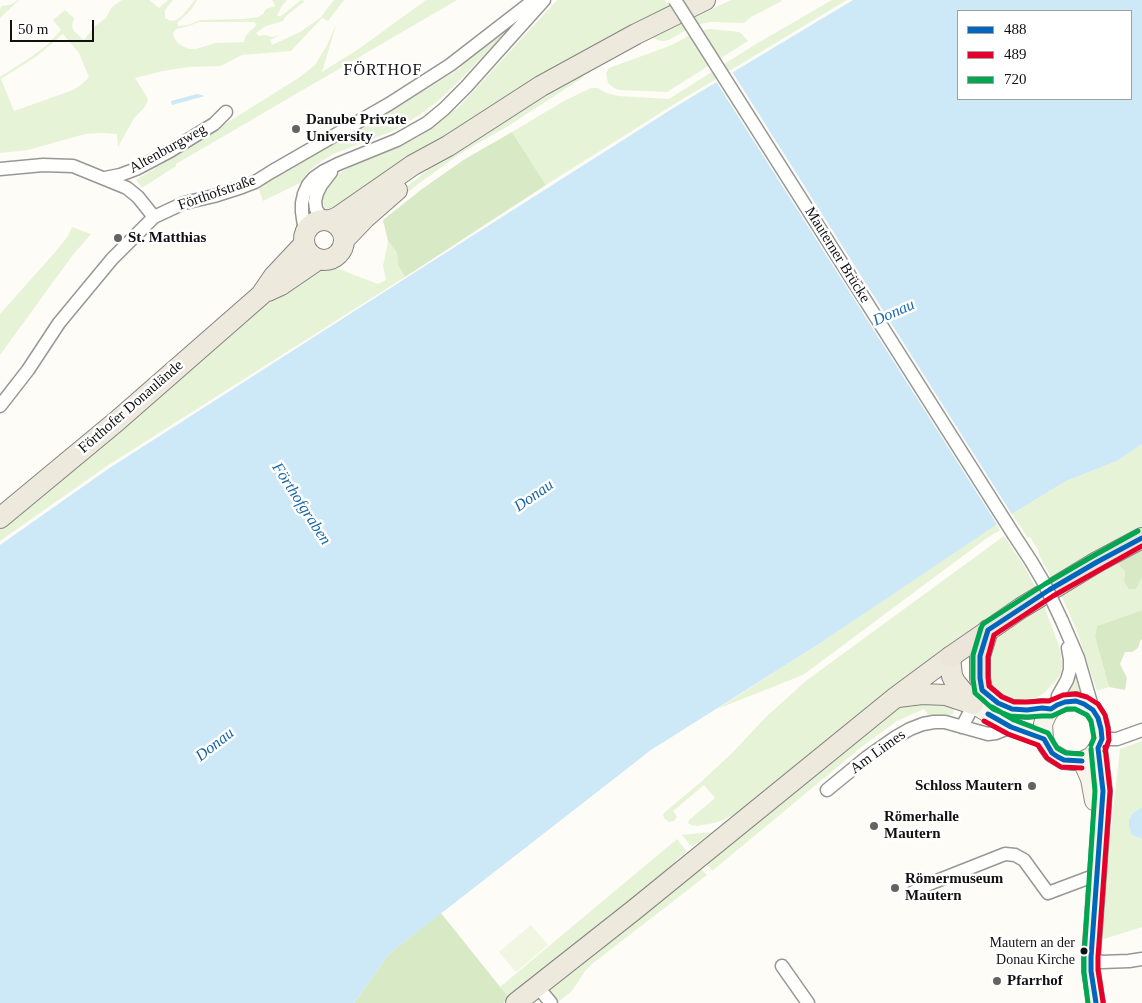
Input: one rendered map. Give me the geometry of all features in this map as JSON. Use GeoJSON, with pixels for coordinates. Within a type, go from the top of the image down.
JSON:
{"type":"FeatureCollection","features":[{"type":"Feature","properties":{"kind":"highway"},"geometry":{"type":"LineString","coordinates":[[950,657],[1049,590],[1142,538]]}},
{"type":"Feature","properties":{"kind":"highway"},"geometry":{"type":"LineString","coordinates":[[977,697],[980,678],[980,656],[988,630]]}},
{"type":"Feature","properties":{"kind":"main road"},"geometry":{"type":"LineString","coordinates":[[326,221],[340,228],[344,240],[340,252],[325,260],[309,254],[305,239],[310,226],[314,223],[338,217],[413,165],[448,146],[509,106],[584,61],[705,0]]}},
{"type":"Feature","properties":{"kind":"main road"},"geometry":{"type":"LineString","coordinates":[[344,240],[364,218],[448,146]]}},
{"type":"Feature","properties":{"kind":"main road","name":"Förthofer Donaulände"},"geometry":{"type":"LineString","coordinates":[[261,295],[274,276],[305,239]]}},
{"type":"Feature","properties":{"kind":"main road","name":"Förthofer Donaulände"},"geometry":{"type":"LineString","coordinates":[[0,518],[116,421],[261,295],[281,285],[319,259]]}},
{"type":"Feature","properties":{"kind":"main road"},"geometry":{"type":"LineString","coordinates":[[516,1003],[634,910],[896,697],[950,657],[977,697],[1011,727],[1044,739]]}},
{"type":"Feature","properties":{"kind":"main road"},"geometry":{"type":"LineString","coordinates":[[896,697],[935,694],[977,697],[998,702],[1012,709],[1027,710],[1054,707],[1065,702],[1076,701],[1094,710],[1101,729],[1103,790],[1090,957],[1096,1003]]}},
{"type":"Feature","properties":{"kind":"main road"},"geometry":{"type":"LineString","coordinates":[[1054,707],[1046,715],[1043,724],[1044,739],[1052,753],[1058,757],[1082,761],[1092,756],[1100,743]]}},
{"type":"Feature","properties":{"kind":"main road"},"geometry":{"type":"LineString","coordinates":[[1082,761],[1090,779],[1099,831]]}},
{"type":"Feature","properties":{"kind":"street","name":"Förthofstraße"},"geometry":{"type":"LineString","coordinates":[[0,406],[28,370],[59,323],[112,259],[154,216],[184,203],[227,192],[255,182],[389,104],[450,65],[534,0]]}},
{"type":"Feature","properties":{"kind":"street"},"geometry":{"type":"LineString","coordinates":[[305,239],[302,203],[308,185],[314,178],[338,164],[397,140],[427,123],[466,87],[544,0]]}},
{"type":"Feature","properties":{"kind":"street","name":"Mauterner Brücke"},"geometry":{"type":"LineString","coordinates":[[675,0],[1031,561],[1048,590],[1063,625]]}},
{"type":"Feature","properties":{"kind":"street","name":"Altenburgweg"},"geometry":{"type":"LineString","coordinates":[[105,178],[136,169],[214,124],[226,112]]}},
{"type":"Feature","properties":{"kind":"street"},"geometry":{"type":"LineString","coordinates":[[326,221],[316,209],[315,201],[321,185],[338,164]]}},
{"type":"Feature","properties":{"kind":"street"},"geometry":{"type":"LineString","coordinates":[[0,169],[43,165],[73,166],[127,188],[138,197],[154,216]]}},
{"type":"Feature","properties":{"kind":"street"},"geometry":{"type":"LineString","coordinates":[[1054,707],[1070,670],[1070,659],[1063,625]]}},
{"type":"Feature","properties":{"kind":"street"},"geometry":{"type":"LineString","coordinates":[[1063,625],[1078,658],[1094,710]]}},
{"type":"Feature","properties":{"kind":"street"},"geometry":{"type":"LineString","coordinates":[[962,727],[977,697]]}},
{"type":"Feature","properties":{"kind":"street","name":"Am Limes"},"geometry":{"type":"LineString","coordinates":[[827,790],[866,758],[910,729],[923,724],[945,722],[988,734],[1011,727]]}},
{"type":"Feature","properties":{"kind":"street"},"geometry":{"type":"LineString","coordinates":[[1100,743],[1142,730]]}},
{"type":"Feature","properties":{"kind":"street"},"geometry":{"type":"LineString","coordinates":[[912,893],[924,886],[1006,854],[1015,854],[1024,860],[1048,893],[1096,875]]}},
{"type":"Feature","properties":{"kind":"street"},"geometry":{"type":"LineString","coordinates":[[1090,957],[1101,962],[1142,959]]}},
{"type":"Feature","properties":{"kind":"street"},"geometry":{"type":"LineString","coordinates":[[782,966],[808,1003]]}},
{"type":"Feature","properties":{"kind":"street"},"geometry":{"type":"LineString","coordinates":[[537,986],[551,1003]]}},
{"type":"Feature","properties":{"kind":"green space"},"geometry":{"type":"Polygon","coordinates":[[[18,0],[0,18],[2,6],[10,5],[18,0]]]}},
{"type":"Feature","properties":{"kind":"green space"},"geometry":{"type":"Polygon","coordinates":[[[122,0],[149,0],[159,8],[168,0],[173,0],[165,10],[165,18],[170,21],[182,16],[197,0],[191,10],[177,23],[178,26],[188,25],[200,20],[258,17],[266,9],[275,6],[272,0],[287,0],[277,16],[281,16],[301,0],[305,1],[286,16],[283,21],[266,26],[256,33],[259,36],[266,35],[272,37],[280,35],[270,40],[272,45],[300,32],[320,18],[334,0],[344,0],[328,21],[322,18],[291,51],[242,55],[221,66],[188,67],[135,78],[148,101],[134,118],[118,147],[117,134],[102,133],[85,134],[28,150],[0,153],[0,77],[47,45],[61,30],[53,20],[65,10],[74,18],[72,26],[74,31],[84,40],[95,26],[106,18],[112,7],[122,0]],[[199,22],[176,29],[173,33],[177,42],[189,49],[196,49],[215,43],[244,42],[245,37],[256,24],[254,22],[199,22]],[[63,34],[37,56],[1,79],[14,111],[73,90],[89,77],[79,53],[63,34]]]}},
{"type":"Feature","properties":{"kind":"green space"},"geometry":{"type":"Polygon","coordinates":[[[426,0],[457,0],[176,164],[176,166],[142,188],[136,180],[300,77],[315,65],[336,25],[322,72],[360,48],[426,0]]]}},
{"type":"Feature","properties":{"kind":"green space"},"geometry":{"type":"Polygon","coordinates":[[[557,0],[665,0],[667,3],[673,0],[685,0],[329,211],[325,209],[322,200],[323,194],[335,176],[355,164],[417,138],[458,108],[557,0]]]}},
{"type":"Feature","properties":{"kind":"green space"},"geometry":{"type":"Polygon","coordinates":[[[731,0],[782,1],[751,17],[744,23],[711,22],[695,25],[669,40],[657,40],[653,37],[731,0]]]}},
{"type":"Feature","properties":{"kind":"green space"},"geometry":{"type":"Polygon","coordinates":[[[832,0],[847,0],[673,105],[546,185],[512,132],[564,101],[591,88],[598,88],[606,93],[618,96],[669,99],[756,44],[832,0]]]}},
{"type":"Feature","properties":{"kind":"green space"},"geometry":{"type":"Polygon","coordinates":[[[509,25],[511,27],[459,81],[421,114],[393,131],[333,154],[309,171],[302,182],[263,201],[258,187],[461,68],[462,63],[509,25]]]}},
{"type":"Feature","properties":{"kind":"green space"},"geometry":{"type":"Polygon","coordinates":[[[710,29],[739,32],[748,41],[667,92],[619,90],[608,83],[606,73],[609,68],[672,45],[697,31],[710,29]]]}},
{"type":"Feature","properties":{"kind":"green space"},"geometry":{"type":"Polygon","coordinates":[[[587,69],[588,71],[582,78],[508,126],[461,153],[418,184],[378,216],[363,231],[352,248],[351,257],[347,257],[351,242],[356,234],[381,208],[420,176],[452,152],[497,123],[587,69]]]}},
{"type":"Feature","properties":{"kind":"green space"},"geometry":{"type":"Polygon","coordinates":[[[512,132],[546,185],[405,277],[398,266],[397,253],[388,241],[383,220],[422,189],[465,159],[512,132]]]}},
{"type":"Feature","properties":{"kind":"green space"},"geometry":{"type":"Polygon","coordinates":[[[72,227],[91,234],[72,256],[0,355],[0,314],[57,250],[68,236],[72,227]]]}},
{"type":"Feature","properties":{"kind":"green space"},"geometry":{"type":"Polygon","coordinates":[[[388,241],[397,253],[398,266],[405,277],[107,466],[0,541],[0,526],[267,302],[319,268],[331,266],[378,284],[386,280],[383,266],[388,241]]]}},
{"type":"Feature","properties":{"kind":"green space"},"geometry":{"type":"Polygon","coordinates":[[[1142,444],[1142,530],[1052,579],[1030,537],[1028,538],[1012,514],[1066,481],[1117,461],[1142,444]]]}},
{"type":"Feature","properties":{"kind":"green space"},"geometry":{"type":"Polygon","coordinates":[[[996,524],[1000,530],[803,675],[717,709],[822,642],[996,524]]]}},
{"type":"Feature","properties":{"kind":"green space"},"geometry":{"type":"Polygon","coordinates":[[[1004,536],[1036,588],[942,649],[888,690],[754,802],[739,812],[714,823],[697,826],[688,823],[689,820],[715,798],[704,785],[673,811],[677,817],[674,821],[669,822],[664,818],[665,812],[701,782],[767,716],[807,680],[1004,536]]]}},
{"type":"Feature","properties":{"kind":"green space"},"geometry":{"type":"Polygon","coordinates":[[[1142,546],[1142,578],[1136,589],[1129,589],[1124,581],[1125,571],[1119,565],[1121,557],[1142,546]]]}},
{"type":"Feature","properties":{"kind":"green space"},"geometry":{"type":"Polygon","coordinates":[[[1121,557],[1125,571],[1124,581],[1136,588],[1142,578],[1142,610],[1097,626],[1095,637],[1109,687],[1097,691],[1077,631],[1060,593],[1121,557]]]}},
{"type":"Feature","properties":{"kind":"green space"},"geometry":{"type":"Polygon","coordinates":[[[1043,603],[1061,654],[1061,673],[1044,693],[1036,698],[1023,699],[1023,705],[999,698],[984,676],[995,638],[1043,603]]]}},
{"type":"Feature","properties":{"kind":"green space"},"geometry":{"type":"Polygon","coordinates":[[[1142,610],[1142,639],[1138,648],[1132,652],[1125,652],[1120,664],[1127,678],[1125,690],[1109,687],[1095,637],[1097,626],[1142,610]]]}},
{"type":"Feature","properties":{"kind":"green space"},"geometry":{"type":"Polygon","coordinates":[[[1073,675],[1077,676],[1083,696],[1065,695],[1073,675]]]}},
{"type":"Feature","properties":{"kind":"green space"},"geometry":{"type":"Polygon","coordinates":[[[923,699],[955,707],[953,714],[944,717],[928,715],[924,709],[897,721],[864,745],[712,871],[705,862],[897,709],[909,702],[923,699]]]}},
{"type":"Feature","properties":{"kind":"green space"},"geometry":{"type":"Polygon","coordinates":[[[1142,741],[1142,807],[1133,813],[1132,835],[1142,839],[1142,927],[1101,940],[1099,933],[1120,749],[1142,741]]]}},
{"type":"Feature","properties":{"kind":"green space"},"geometry":{"type":"Polygon","coordinates":[[[712,832],[692,847],[682,835],[712,832]]]}},
{"type":"Feature","properties":{"kind":"green space"},"geometry":{"type":"Polygon","coordinates":[[[677,839],[687,852],[677,859],[670,870],[509,998],[500,987],[677,839]]]}},
{"type":"Feature","properties":{"kind":"green space"},"geometry":{"type":"Polygon","coordinates":[[[700,867],[707,875],[592,964],[572,991],[558,1002],[555,1002],[550,993],[552,987],[700,867]]]}},
{"type":"Feature","properties":{"kind":"green space"},"geometry":{"type":"Polygon","coordinates":[[[441,913],[509,998],[503,1003],[354,1003],[389,954],[441,913]]]}},
{"type":"Feature","properties":{"kind":"green space"},"geometry":{"type":"Polygon","coordinates":[[[531,925],[548,945],[516,972],[499,952],[531,925]]]}},
{"type":"Feature","properties":{"kind":"water"},"geometry":{"type":"Polygon","coordinates":[[[853,0],[1142,0],[1142,444],[1117,461],[1066,481],[1012,514],[822,642],[651,750],[389,954],[354,1003],[0,1003],[0,545],[108,469],[675,107],[853,0]]]}},
{"type":"Feature","properties":{"kind":"water"},"geometry":{"type":"Polygon","coordinates":[[[197,94],[205,96],[172,105],[171,101],[197,94]]]}},
{"type":"Feature","properties":{"kind":"water"},"geometry":{"type":"Polygon","coordinates":[[[1142,807],[1142,839],[1132,835],[1129,820],[1133,813],[1142,807]]]}},
{"type":"Feature","properties":{"kind":"pier"},"geometry":{"type":"Polygon","coordinates":[[[731,70],[1013,516],[998,526],[715,80],[731,70]]]}},
{"type":"Feature","properties":{"kind":"transit line","name":"720"},"geometry":{"type":"LineString","coordinates":[[1091,745],[1094,738],[1091,721],[1087,715],[1075,709],[1067,709],[1052,716],[1027,717],[1010,716],[993,709],[975,693],[973,655],[983,624],[1045,584],[1138,531]]}},
{"type":"Feature","properties":{"kind":"transit line","name":"488"},"geometry":{"type":"LineString","coordinates":[[1098,748],[1102,739],[1101,729],[1098,718],[1093,710],[1076,701],[1065,702],[1051,709],[1027,710],[1012,709],[998,703],[982,690],[980,656],[988,630],[1049,590],[1142,538]]}},
{"type":"Feature","properties":{"kind":"transit line","name":"489"},"geometry":{"type":"LineString","coordinates":[[1105,751],[1109,740],[1108,728],[1105,715],[1098,704],[1087,697],[1076,694],[1063,695],[1049,701],[1027,702],[1014,702],[1002,697],[989,686],[988,657],[994,635],[1053,596],[1142,546]]}},
{"type":"Feature","properties":{"kind":"transit line","name":"720"},"geometry":{"type":"LineString","coordinates":[[992,707],[1014,720],[1048,733],[1057,748],[1062,751],[1082,754]]}},
{"type":"Feature","properties":{"kind":"transit line","name":"488"},"geometry":{"type":"LineString","coordinates":[[988,714],[1011,727],[1044,739],[1052,753],[1058,757],[1064,760],[1082,761]]}},
{"type":"Feature","properties":{"kind":"transit line","name":"489"},"geometry":{"type":"LineString","coordinates":[[984,721],[1008,734],[1038,745],[1047,758],[1061,767],[1082,768]]}},
{"type":"Feature","properties":{"kind":"transit line","name":"489"},"geometry":{"type":"LineString","coordinates":[[1103,1002],[1098,957],[1110,791],[1105,747]]}},
{"type":"Feature","properties":{"kind":"transit line","name":"488"},"geometry":{"type":"LineString","coordinates":[[1096,1003],[1091,971],[1091,957],[1103,791],[1098,748]]}},
{"type":"Feature","properties":{"kind":"transit line","name":"720"},"geometry":{"type":"LineString","coordinates":[[1088,1003],[1084,957],[1095,791],[1091,749]]}},
{"type":"Feature","properties":{"kind":"place","name":"Danube Private University"},"geometry":{"type":"Point","coordinates":[296,129]}},
{"type":"Feature","properties":{"kind":"place","name":"St. Matthias"},"geometry":{"type":"Point","coordinates":[118,238]}},
{"type":"Feature","properties":{"kind":"place","name":"Schloss Mautern"},"geometry":{"type":"Point","coordinates":[1032,786]}},
{"type":"Feature","properties":{"kind":"place","name":"Römerhalle Mautern"},"geometry":{"type":"Point","coordinates":[874,826]}},
{"type":"Feature","properties":{"kind":"place","name":"Römermuseum Mautern"},"geometry":{"type":"Point","coordinates":[895,888]}},
{"type":"Feature","properties":{"kind":"place","name":"Mautern an der Donau Kirche"},"geometry":{"type":"Point","coordinates":[1084,951]}},
{"type":"Feature","properties":{"kind":"place","name":"Pfarrhof"},"geometry":{"type":"Point","coordinates":[997,981]}},
{"type":"Feature","properties":{"kind":"district","name":"FÖRTHOF"},"geometry":{"type":"Point","coordinates":[383,71]}},
{"type":"Feature","properties":{"kind":"water label","name":"Donau"},"geometry":{"type":"Point","coordinates":[894,313]}},
{"type":"Feature","properties":{"kind":"water label","name":"Donau"},"geometry":{"type":"Point","coordinates":[534,496]}},
{"type":"Feature","properties":{"kind":"water label","name":"Förthofgraben"},"geometry":{"type":"Point","coordinates":[301,504]}},
{"type":"Feature","properties":{"kind":"water label","name":"Donau"},"geometry":{"type":"Point","coordinates":[215,745]}}]}
